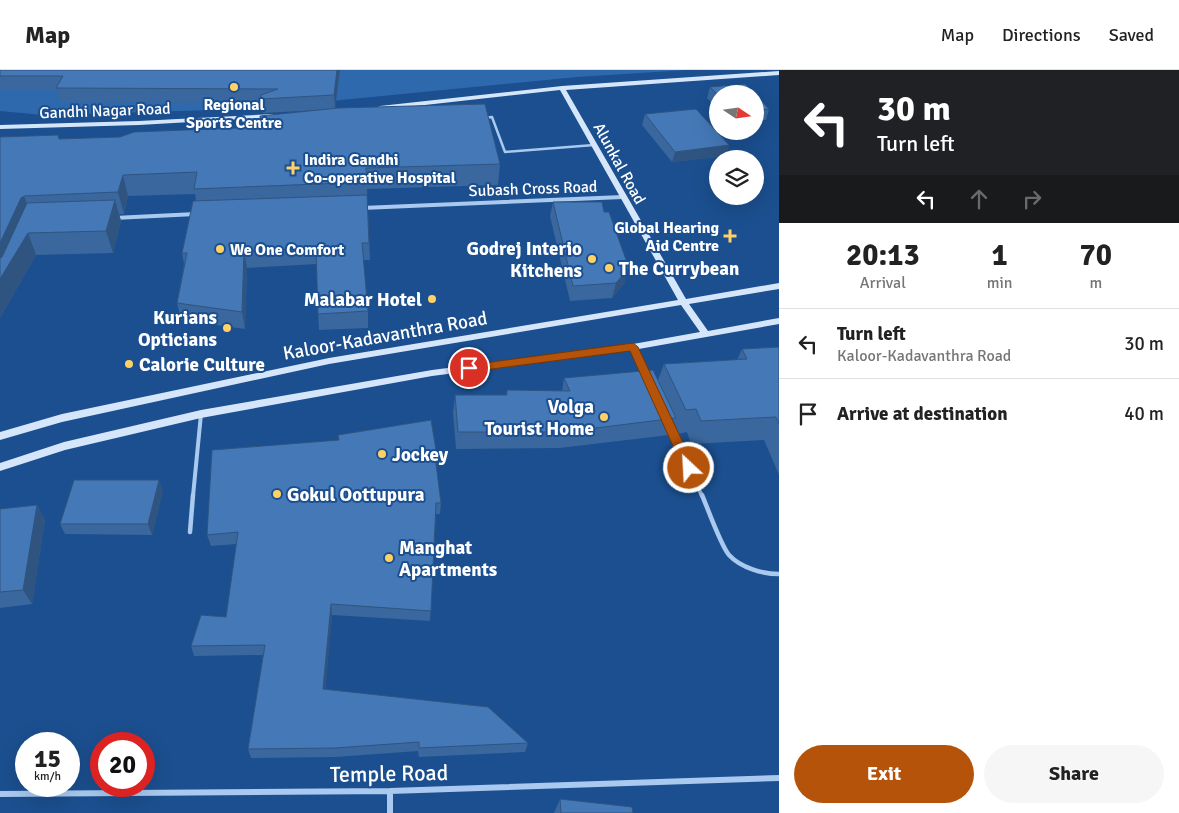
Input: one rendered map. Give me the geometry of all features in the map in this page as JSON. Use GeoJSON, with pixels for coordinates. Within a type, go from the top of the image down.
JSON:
{"type":"FeatureCollection","features":[{"type":"Feature","properties":{"kind":"main road"},"geometry":{"type":"LineString","coordinates":[[374,109],[562,88],[779,73]]}},
{"type":"Feature","properties":{"kind":"main road","name":"Alunkal Road"},"geometry":{"type":"LineString","coordinates":[[562,88],[684,303],[706,335]]}},
{"type":"Feature","properties":{"kind":"main road","name":"Gandhi Nagar Road"},"geometry":{"type":"LineString","coordinates":[[0,127],[139,124],[278,116]]}},
{"type":"Feature","properties":{"kind":"main road","name":"Kaloor-Kadavanthra Road"},"geometry":{"type":"LineString","coordinates":[[0,436],[62,418],[329,361],[779,286]]}},
{"type":"Feature","properties":{"kind":"main road"},"geometry":{"type":"LineString","coordinates":[[0,467],[64,446],[201,414],[432,373],[633,347],[779,321]]}},
{"type":"Feature","properties":{"kind":"street","name":"Subash Cross Road"},"geometry":{"type":"LineString","coordinates":[[359,208],[623,197]]}},
{"type":"Feature","properties":{"kind":"street"},"geometry":{"type":"LineString","coordinates":[[112,218],[201,214]]}},
{"type":"Feature","properties":{"kind":"street","name":"Temple Road"},"geometry":{"type":"LineString","coordinates":[[0,794],[390,791],[779,778]]}},
{"type":"Feature","properties":{"kind":"street"},"geometry":{"type":"LineString","coordinates":[[390,791],[390,813]]}},
{"type":"Feature","properties":{"kind":"lane"},"geometry":{"type":"LineString","coordinates":[[482,118],[492,117],[505,152],[594,145]]}},
{"type":"Feature","properties":{"kind":"lane"},"geometry":{"type":"LineString","coordinates":[[633,347],[650,383]]}},
{"type":"Feature","properties":{"kind":"lane"},"geometry":{"type":"LineString","coordinates":[[190,532],[201,414]]}},
{"type":"Feature","properties":{"kind":"lane"},"geometry":{"type":"LineString","coordinates":[[667,419],[729,555],[746,568],[766,574],[779,574]]}},
{"type":"Feature","properties":{"kind":"shaded area","name":"Regional Sports Centre"},"geometry":{"type":"Polygon","coordinates":[[[0,70],[687,70],[577,77],[248,109],[43,115],[0,111],[0,70]]]}},
{"type":"Feature","properties":{"kind":"building"},"geometry":{"type":"Polygon","coordinates":[[[0,70],[337,70],[334,95],[261,99],[261,95],[278,89],[56,88],[63,76],[0,76],[0,70]]]}},
{"type":"Feature","properties":{"kind":"building"},"geometry":{"type":"Polygon","coordinates":[[[485,104],[500,164],[366,168],[367,182],[194,189],[197,172],[123,175],[118,192],[24,196],[21,198],[0,243],[0,137],[58,135],[59,139],[120,137],[134,132],[261,127],[260,116],[338,108],[485,104]]]}},
{"type":"Feature","properties":{"kind":"building"},"geometry":{"type":"Polygon","coordinates":[[[696,109],[709,123],[709,140],[724,140],[729,145],[675,152],[645,114],[696,109]]]}},
{"type":"Feature","properties":{"kind":"building"},"geometry":{"type":"Polygon","coordinates":[[[367,195],[369,243],[362,243],[368,311],[318,314],[316,248],[244,251],[242,312],[177,303],[187,253],[182,253],[193,201],[367,195]]]}},
{"type":"Feature","properties":{"kind":"building"},"geometry":{"type":"Polygon","coordinates":[[[115,200],[106,231],[28,233],[0,279],[0,258],[27,203],[115,200]]]}},
{"type":"Feature","properties":{"kind":"building"},"geometry":{"type":"Polygon","coordinates":[[[553,202],[602,202],[604,212],[609,212],[629,268],[616,283],[573,286],[553,202]]]}},
{"type":"Feature","properties":{"kind":"building"},"geometry":{"type":"Polygon","coordinates":[[[779,347],[779,424],[776,417],[701,421],[696,409],[686,410],[664,364],[747,359],[742,349],[779,347]]]}},
{"type":"Feature","properties":{"kind":"building"},"geometry":{"type":"Polygon","coordinates":[[[653,370],[676,418],[564,432],[458,432],[455,395],[507,395],[507,390],[570,391],[564,378],[653,370]]]}},
{"type":"Feature","properties":{"kind":"building"},"geometry":{"type":"Polygon","coordinates":[[[431,420],[437,456],[435,456],[441,503],[436,503],[431,611],[331,604],[323,689],[488,707],[528,743],[419,748],[419,742],[335,748],[248,749],[265,645],[191,646],[201,615],[226,617],[238,532],[207,535],[212,450],[339,440],[338,435],[431,420]]]}},
{"type":"Feature","properties":{"kind":"building"},"geometry":{"type":"Polygon","coordinates":[[[74,480],[159,480],[148,524],[60,524],[74,480]]]}},
{"type":"Feature","properties":{"kind":"building"},"geometry":{"type":"Polygon","coordinates":[[[37,505],[23,590],[0,592],[0,509],[37,505]]]}},
{"type":"Feature","properties":{"kind":"building"},"geometry":{"type":"Polygon","coordinates":[[[560,799],[632,807],[633,813],[561,813],[560,799]]]}},
{"type":"Feature","properties":{"kind":"place","name":"Regional Sports Centre"},"geometry":{"type":"Point","coordinates":[234,87]}},
{"type":"Feature","properties":{"kind":"place","name":"Indira Gandhi Co-operative Hospital"},"geometry":{"type":"Point","coordinates":[293,168]}},
{"type":"Feature","properties":{"kind":"place","name":"Global Hearing Aid Centre"},"geometry":{"type":"Point","coordinates":[730,236]}},
{"type":"Feature","properties":{"kind":"place","name":"We One Comfort"},"geometry":{"type":"Point","coordinates":[220,249]}},
{"type":"Feature","properties":{"kind":"place","name":"Godrej Interio Kitchens"},"geometry":{"type":"Point","coordinates":[592,259]}},
{"type":"Feature","properties":{"kind":"place","name":"The Currybean"},"geometry":{"type":"Point","coordinates":[609,268]}},
{"type":"Feature","properties":{"kind":"place","name":"Malabar Hotel"},"geometry":{"type":"Point","coordinates":[432,299]}},
{"type":"Feature","properties":{"kind":"place","name":"Kurians Opticians"},"geometry":{"type":"Point","coordinates":[227,328]}},
{"type":"Feature","properties":{"kind":"place","name":"Calorie Culture"},"geometry":{"type":"Point","coordinates":[129,364]}},
{"type":"Feature","properties":{"kind":"place","name":"Volga Tourist Home"},"geometry":{"type":"Point","coordinates":[604,417]}},
{"type":"Feature","properties":{"kind":"place","name":"Jockey"},"geometry":{"type":"Point","coordinates":[382,454]}},
{"type":"Feature","properties":{"kind":"place","name":"Gokul Oottupura"},"geometry":{"type":"Point","coordinates":[277,494]}},
{"type":"Feature","properties":{"kind":"place","name":"Manghat Apartments"},"geometry":{"type":"Point","coordinates":[389,558]}},
{"type":"Feature","properties":{"kind":"route"},"geometry":{"type":"LineString","coordinates":[[469,368],[633,347],[689,468]]}}]}
